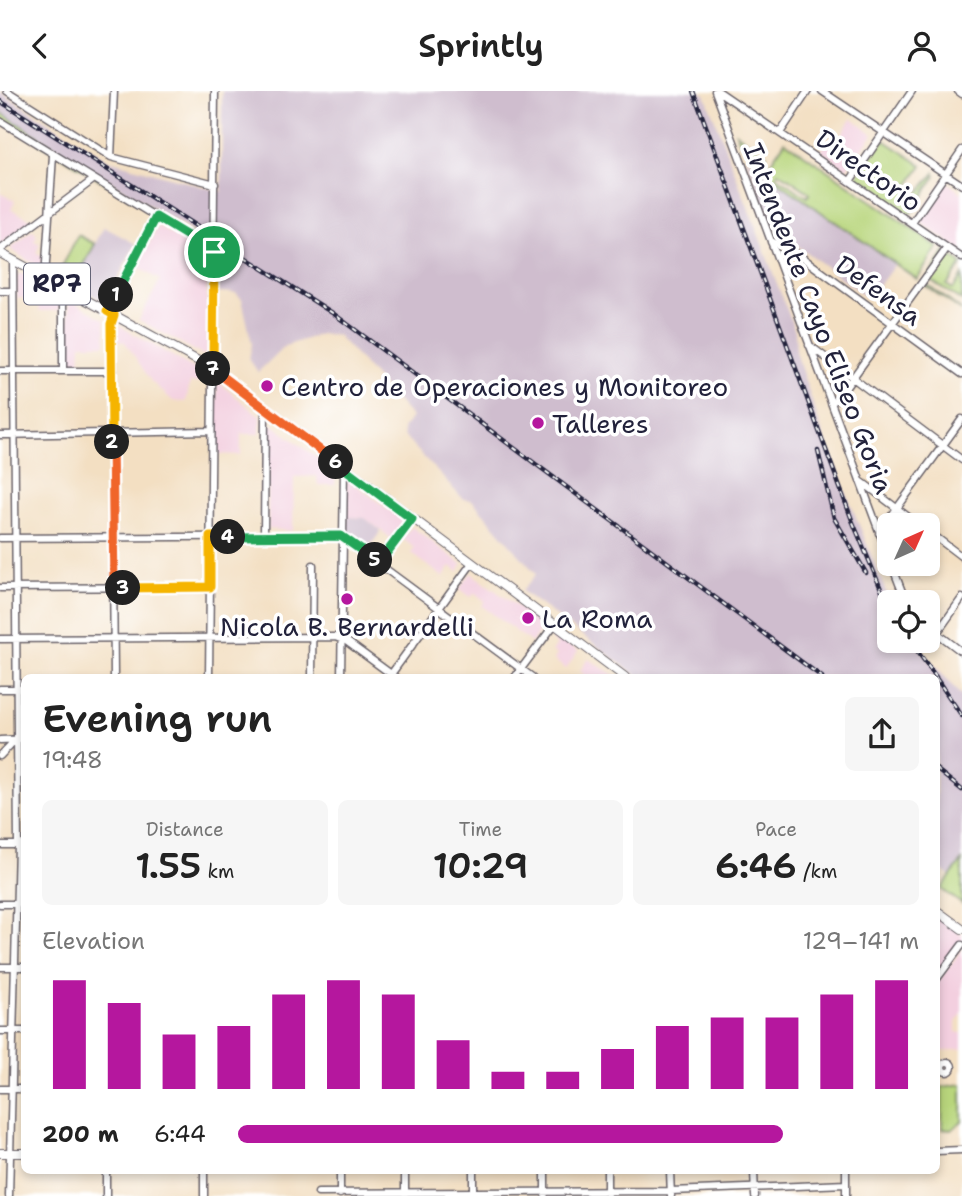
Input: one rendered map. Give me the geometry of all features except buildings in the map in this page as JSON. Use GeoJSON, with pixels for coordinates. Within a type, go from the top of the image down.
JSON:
{"type":"FeatureCollection","features":[{"type":"Feature","properties":{"kind":"main road","name":"RP7"},"geometry":{"type":"LineString","coordinates":[[0,252],[213,369],[621,674]]}},
{"type":"Feature","properties":{"kind":"main road"},"geometry":{"type":"LineString","coordinates":[[940,913],[962,929]]}},
{"type":"Feature","properties":{"kind":"street"},"geometry":{"type":"LineString","coordinates":[[111,157],[114,91]]}},
{"type":"Feature","properties":{"kind":"street"},"geometry":{"type":"LineString","coordinates":[[209,674],[215,91]]}},
{"type":"Feature","properties":{"kind":"street","name":"Directorio"},"geometry":{"type":"LineString","coordinates":[[717,91],[962,258]]}},
{"type":"Feature","properties":{"kind":"street","name":"Intendente Cayo Eliseo Goria"},"geometry":{"type":"LineString","coordinates":[[717,91],[877,528]]}},
{"type":"Feature","properties":{"kind":"street"},"geometry":{"type":"LineString","coordinates":[[780,133],[808,91]]}},
{"type":"Feature","properties":{"kind":"street"},"geometry":{"type":"LineString","coordinates":[[822,91],[962,185]]}},
{"type":"Feature","properties":{"kind":"street"},"geometry":{"type":"LineString","coordinates":[[850,181],[912,91]]}},
{"type":"Feature","properties":{"kind":"street"},"geometry":{"type":"LineString","coordinates":[[11,92],[111,157],[215,184]]}},
{"type":"Feature","properties":{"kind":"street"},"geometry":{"type":"LineString","coordinates":[[0,121],[214,252]]}},
{"type":"Feature","properties":{"kind":"street"},"geometry":{"type":"LineString","coordinates":[[912,223],[962,150]]}},
{"type":"Feature","properties":{"kind":"street"},"geometry":{"type":"LineString","coordinates":[[45,278],[53,155]]}},
{"type":"Feature","properties":{"kind":"street"},"geometry":{"type":"LineString","coordinates":[[0,252],[93,180]]}},
{"type":"Feature","properties":{"kind":"street"},"geometry":{"type":"LineString","coordinates":[[114,674],[115,537],[111,313],[156,217]]}},
{"type":"Feature","properties":{"kind":"street","name":"Defensa"},"geometry":{"type":"LineString","coordinates":[[771,242],[785,244],[962,374]]}},
{"type":"Feature","properties":{"kind":"street"},"geometry":{"type":"LineString","coordinates":[[831,403],[947,248]]}},
{"type":"Feature","properties":{"kind":"street"},"geometry":{"type":"LineString","coordinates":[[9,1196],[5,1153],[12,1089],[13,967],[21,845],[15,740],[13,260]]}},
{"type":"Feature","properties":{"kind":"street"},"geometry":{"type":"LineString","coordinates":[[63,288],[63,370]]}},
{"type":"Feature","properties":{"kind":"street"},"geometry":{"type":"LineString","coordinates":[[0,291],[13,291]]}},
{"type":"Feature","properties":{"kind":"street"},"geometry":{"type":"LineString","coordinates":[[808,344],[962,460]]}},
{"type":"Feature","properties":{"kind":"street"},"geometry":{"type":"LineString","coordinates":[[0,371],[111,371]]}},
{"type":"Feature","properties":{"kind":"street"},"geometry":{"type":"LineString","coordinates":[[264,537],[265,408]]}},
{"type":"Feature","properties":{"kind":"street"},"geometry":{"type":"LineString","coordinates":[[894,513],[962,419]]}},
{"type":"Feature","properties":{"kind":"street"},"geometry":{"type":"LineString","coordinates":[[0,435],[210,431]]}},
{"type":"Feature","properties":{"kind":"street"},"geometry":{"type":"LineString","coordinates":[[341,674],[344,468]]}},
{"type":"Feature","properties":{"kind":"street"},"geometry":{"type":"LineString","coordinates":[[860,481],[902,513]]}},
{"type":"Feature","properties":{"kind":"street"},"geometry":{"type":"LineString","coordinates":[[379,563],[412,519]]}},
{"type":"Feature","properties":{"kind":"street"},"geometry":{"type":"LineString","coordinates":[[0,538],[341,536],[528,674]]}},
{"type":"Feature","properties":{"kind":"street"},"geometry":{"type":"LineString","coordinates":[[940,540],[962,557]]}},
{"type":"Feature","properties":{"kind":"street"},"geometry":{"type":"LineString","coordinates":[[393,674],[472,563]]}},
{"type":"Feature","properties":{"kind":"street"},"geometry":{"type":"LineString","coordinates":[[312,674],[313,565]]}},
{"type":"Feature","properties":{"kind":"street"},"geometry":{"type":"LineString","coordinates":[[0,588],[210,587]]}},
{"type":"Feature","properties":{"kind":"street"},"geometry":{"type":"LineString","coordinates":[[940,629],[962,598]]}},
{"type":"Feature","properties":{"kind":"street"},"geometry":{"type":"LineString","coordinates":[[517,674],[554,625]]}},
{"type":"Feature","properties":{"kind":"street"},"geometry":{"type":"LineString","coordinates":[[940,635],[962,652]]}},
{"type":"Feature","properties":{"kind":"street"},"geometry":{"type":"LineString","coordinates":[[0,639],[341,638],[389,674]]}},
{"type":"Feature","properties":{"kind":"street"},"geometry":{"type":"LineString","coordinates":[[0,689],[21,689]]}},
{"type":"Feature","properties":{"kind":"street"},"geometry":{"type":"LineString","coordinates":[[0,740],[21,739]]}},
{"type":"Feature","properties":{"kind":"street"},"geometry":{"type":"LineString","coordinates":[[0,756],[15,740]]}},
{"type":"Feature","properties":{"kind":"street"},"geometry":{"type":"LineString","coordinates":[[0,845],[21,845]]}},
{"type":"Feature","properties":{"kind":"street"},"geometry":{"type":"LineString","coordinates":[[0,904],[21,904]]}},
{"type":"Feature","properties":{"kind":"street"},"geometry":{"type":"LineString","coordinates":[[940,975],[962,945]]}},
{"type":"Feature","properties":{"kind":"street"},"geometry":{"type":"LineString","coordinates":[[0,967],[21,967]]}},
{"type":"Feature","properties":{"kind":"street"},"geometry":{"type":"LineString","coordinates":[[0,1031],[21,1031]]}},
{"type":"Feature","properties":{"kind":"street"},"geometry":{"type":"LineString","coordinates":[[952,1067],[962,1066]]}},
{"type":"Feature","properties":{"kind":"street"},"geometry":{"type":"LineString","coordinates":[[0,1089],[21,1089]]}},
{"type":"Feature","properties":{"kind":"street"},"geometry":{"type":"LineString","coordinates":[[940,1151],[962,1150]]}},
{"type":"Feature","properties":{"kind":"street"},"geometry":{"type":"LineString","coordinates":[[106,1174],[106,1196]]}},
{"type":"Feature","properties":{"kind":"street"},"geometry":{"type":"LineString","coordinates":[[204,1174],[204,1196]]}},
{"type":"Feature","properties":{"kind":"street"},"geometry":{"type":"LineString","coordinates":[[340,1174],[340,1194]]}},
{"type":"Feature","properties":{"kind":"street"},"geometry":{"type":"LineString","coordinates":[[405,1174],[405,1194]]}},
{"type":"Feature","properties":{"kind":"street"},"geometry":{"type":"LineString","coordinates":[[473,1174],[473,1194]]}},
{"type":"Feature","properties":{"kind":"street"},"geometry":{"type":"LineString","coordinates":[[545,1174],[545,1194]]}},
{"type":"Feature","properties":{"kind":"street"},"geometry":{"type":"LineString","coordinates":[[607,1174],[607,1194]]}},
{"type":"Feature","properties":{"kind":"street"},"geometry":{"type":"LineString","coordinates":[[670,1174],[671,1194]]}},
{"type":"Feature","properties":{"kind":"street"},"geometry":{"type":"LineString","coordinates":[[754,1174],[755,1192]]}},
{"type":"Feature","properties":{"kind":"street"},"geometry":{"type":"LineString","coordinates":[[846,1174],[846,1196]]}},
{"type":"Feature","properties":{"kind":"street"},"geometry":{"type":"LineString","coordinates":[[318,1193],[671,1194],[755,1192],[846,1184]]}},
{"type":"Feature","properties":{"kind":"shaded area"},"geometry":{"type":"Polygon","coordinates":[[[222,91],[699,91],[705,94],[795,331],[796,354],[824,437],[877,570],[877,576],[880,576],[885,590],[877,590],[877,653],[924,653],[962,697],[962,861],[951,877],[940,869],[940,674],[635,674],[522,591],[536,574],[472,500],[463,499],[404,436],[403,429],[412,417],[337,335],[321,334],[285,346],[258,372],[249,359],[252,344],[242,299],[236,293],[219,292],[221,250],[0,112],[0,92],[108,160],[222,192],[222,91]]]}},
{"type":"Feature","properties":{"kind":"shaded area"},"geometry":{"type":"Polygon","coordinates":[[[852,118],[873,134],[846,169],[821,151],[834,133],[839,137],[852,118]]]}},
{"type":"Feature","properties":{"kind":"shaded area"},"geometry":{"type":"Polygon","coordinates":[[[745,157],[895,264],[869,299],[775,229],[745,157]]]}},
{"type":"Feature","properties":{"kind":"shaded area"},"geometry":{"type":"Polygon","coordinates":[[[944,180],[962,193],[962,251],[917,220],[944,180]]]}},
{"type":"Feature","properties":{"kind":"shaded area"},"geometry":{"type":"Polygon","coordinates":[[[0,193],[15,201],[11,209],[34,221],[0,245],[0,193]]]}},
{"type":"Feature","properties":{"kind":"shaded area"},"geometry":{"type":"Polygon","coordinates":[[[158,226],[207,257],[207,352],[203,355],[139,320],[160,280],[137,267],[158,226]]]}},
{"type":"Feature","properties":{"kind":"shaded area"},"geometry":{"type":"Polygon","coordinates":[[[104,227],[136,244],[105,302],[74,284],[104,227]]]}},
{"type":"Feature","properties":{"kind":"shaded area"},"geometry":{"type":"Polygon","coordinates":[[[33,230],[37,236],[34,241],[40,244],[36,253],[42,257],[40,268],[10,249],[33,230]]]}},
{"type":"Feature","properties":{"kind":"shaded area"},"geometry":{"type":"Polygon","coordinates":[[[22,274],[59,295],[59,311],[39,311],[38,298],[17,298],[17,276],[22,274]]]}},
{"type":"Feature","properties":{"kind":"shaded area"},"geometry":{"type":"Polygon","coordinates":[[[69,299],[105,320],[106,344],[81,344],[80,364],[67,362],[69,299]]]}},
{"type":"Feature","properties":{"kind":"shaded area"},"geometry":{"type":"Polygon","coordinates":[[[118,325],[200,372],[206,382],[190,383],[186,402],[173,401],[151,381],[125,342],[115,341],[118,325]]]}},
{"type":"Feature","properties":{"kind":"shaded area"},"geometry":{"type":"Polygon","coordinates":[[[217,381],[260,416],[260,434],[241,434],[241,455],[215,454],[217,381]]]}},
{"type":"Feature","properties":{"kind":"shaded area"},"geometry":{"type":"Polygon","coordinates":[[[268,424],[335,471],[335,485],[318,485],[317,476],[294,477],[293,531],[268,529],[268,424]]]}},
{"type":"Feature","properties":{"kind":"shaded area"},"geometry":{"type":"Polygon","coordinates":[[[349,480],[404,521],[392,539],[365,518],[346,517],[346,482],[349,480]]]}},
{"type":"Feature","properties":{"kind":"shaded area"},"geometry":{"type":"Polygon","coordinates":[[[346,517],[365,518],[381,531],[368,549],[348,533],[346,517]]]}},
{"type":"Feature","properties":{"kind":"shaded area"},"geometry":{"type":"Polygon","coordinates":[[[412,527],[462,564],[458,572],[451,566],[443,577],[411,553],[415,548],[401,538],[412,527]]]}},
{"type":"Feature","properties":{"kind":"shaded area"},"geometry":{"type":"Polygon","coordinates":[[[471,573],[543,625],[532,643],[482,606],[485,601],[475,593],[471,597],[459,589],[471,573]]]}},
{"type":"Feature","properties":{"kind":"shaded area"},"geometry":{"type":"Polygon","coordinates":[[[554,635],[578,651],[566,669],[554,660],[557,655],[552,651],[557,645],[550,639],[554,635]]]}},
{"type":"Feature","properties":{"kind":"shaded area"},"geometry":{"type":"Polygon","coordinates":[[[588,659],[612,674],[584,674],[580,671],[588,659]]]}},
{"type":"Feature","properties":{"kind":"shaded area"},"geometry":{"type":"Polygon","coordinates":[[[940,918],[962,935],[962,942],[940,972],[940,918]]]}},
{"type":"Feature","properties":{"kind":"shaded area"},"geometry":{"type":"Polygon","coordinates":[[[962,949],[962,1014],[956,1022],[956,1032],[962,1033],[962,1049],[940,1052],[940,979],[962,949]]]}},
{"type":"Feature","properties":{"kind":"green space"},"geometry":{"type":"Polygon","coordinates":[[[0,112],[159,214],[171,223],[0,119],[0,112]]]}},
{"type":"Feature","properties":{"kind":"green space"},"geometry":{"type":"Polygon","coordinates":[[[736,133],[767,155],[763,161],[740,143],[736,133]]]}},
{"type":"Feature","properties":{"kind":"green space"},"geometry":{"type":"Polygon","coordinates":[[[884,140],[922,165],[907,188],[907,194],[914,198],[935,173],[912,212],[908,214],[858,180],[857,176],[884,140]]]}},
{"type":"Feature","properties":{"kind":"green space"},"geometry":{"type":"Polygon","coordinates":[[[785,141],[938,247],[917,279],[764,172],[785,141]],[[779,172],[776,176],[807,197],[810,193],[779,172]]]}},
{"type":"Feature","properties":{"kind":"green space"},"geometry":{"type":"Polygon","coordinates":[[[78,235],[95,244],[74,284],[58,275],[78,235]]]}},
{"type":"Feature","properties":{"kind":"green space"},"geometry":{"type":"Polygon","coordinates":[[[945,252],[962,264],[947,285],[953,289],[962,275],[962,301],[930,280],[927,284],[962,311],[923,284],[945,252]]]}},
{"type":"Feature","properties":{"kind":"green space"},"geometry":{"type":"Polygon","coordinates":[[[962,861],[962,904],[941,889],[962,861]]]}},
{"type":"Feature","properties":{"kind":"green space"},"geometry":{"type":"Polygon","coordinates":[[[962,1084],[962,1122],[951,1130],[942,1129],[942,1087],[962,1084]]]}},
{"type":"Feature","properties":{"kind":"railway"},"geometry":{"type":"LineString","coordinates":[[693,91],[852,520],[881,590]]}},
{"type":"Feature","properties":{"kind":"railway"},"geometry":{"type":"LineString","coordinates":[[0,101],[334,314],[818,674]]}},
{"type":"Feature","properties":{"kind":"railway"},"geometry":{"type":"LineString","coordinates":[[818,451],[834,518],[866,573]]}},
{"type":"Feature","properties":{"kind":"railway"},"geometry":{"type":"LineString","coordinates":[[919,653],[934,674]]}},
{"type":"Feature","properties":{"kind":"railway"},"geometry":{"type":"LineString","coordinates":[[940,684],[962,716]]}},
{"type":"Feature","properties":{"kind":"railway"},"geometry":{"type":"LineString","coordinates":[[940,772],[962,790]]}},
{"type":"Feature","properties":{"kind":"place","name":"Centro de Operaciones y Monitoreo"},"geometry":{"type":"Point","coordinates":[267,386]}},
{"type":"Feature","properties":{"kind":"place","name":"Talleres"},"geometry":{"type":"Point","coordinates":[538,423]}},
{"type":"Feature","properties":{"kind":"place","name":"Nicola B. Bernardelli"},"geometry":{"type":"Point","coordinates":[347,599]}},
{"type":"Feature","properties":{"kind":"place","name":"La Roma"},"geometry":{"type":"Point","coordinates":[528,618]}},
{"type":"Feature","properties":{"kind":"route"},"geometry":{"type":"LineString","coordinates":[[156,217],[214,252],[213,369],[412,519],[379,563],[341,536],[210,537],[210,587],[114,588],[111,324],[114,315],[107,311],[156,217]]}}]}
